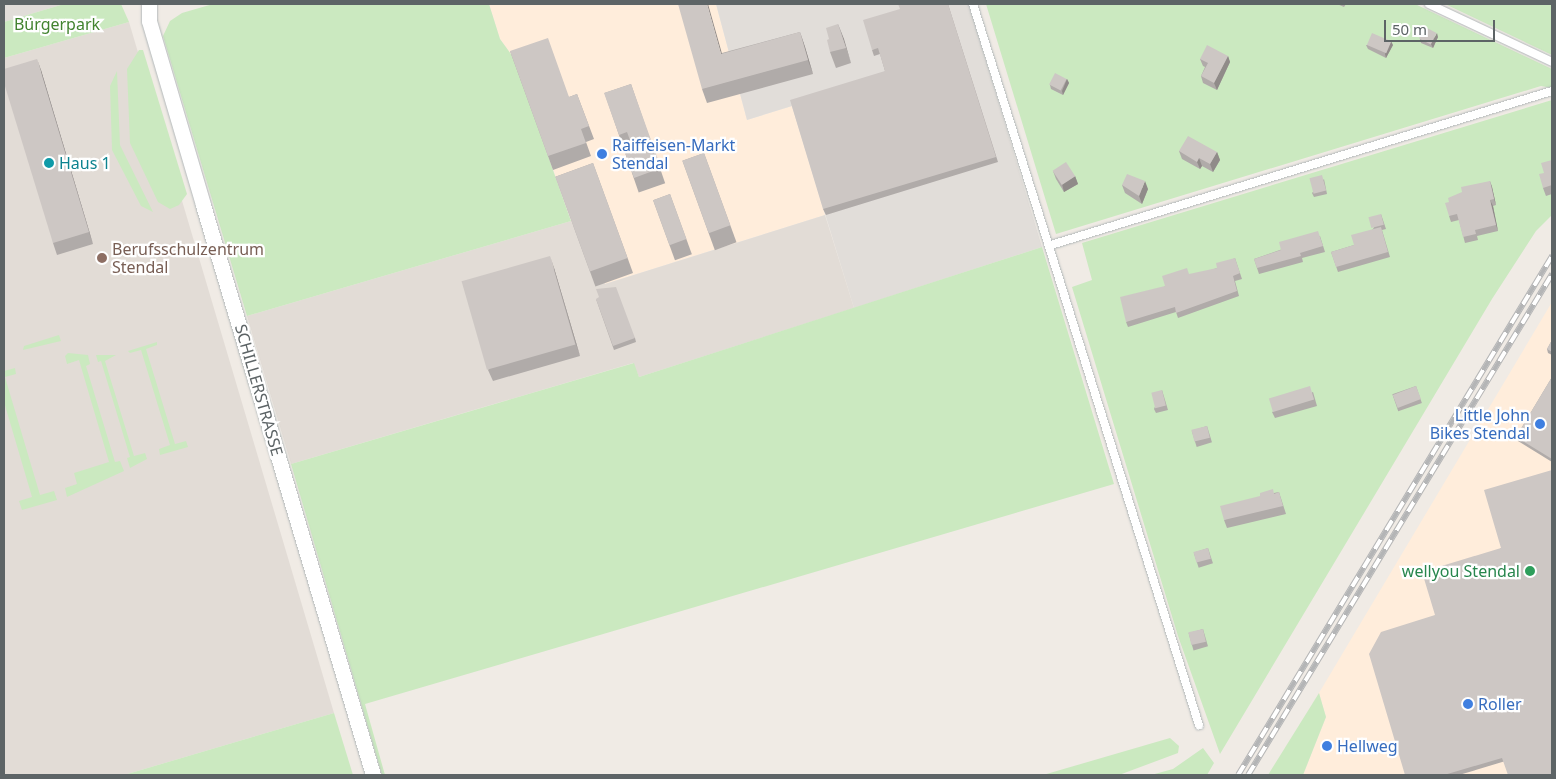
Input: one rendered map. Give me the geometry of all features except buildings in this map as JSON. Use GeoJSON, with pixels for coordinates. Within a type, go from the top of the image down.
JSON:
{"type":"FeatureCollection","features":[{"type":"Feature","properties":{"kind":"street","name":"SCHILLERSTRASSE"},"geometry":{"type":"LineString","coordinates":[[149,4],[149,21],[202,205],[373,775]]}},
{"type":"Feature","properties":{"kind":"lane"},"geometry":{"type":"LineString","coordinates":[[974,4],[1199,725]]}},
{"type":"Feature","properties":{"kind":"lane"},"geometry":{"type":"LineString","coordinates":[[1429,4],[1552,62]]}},
{"type":"Feature","properties":{"kind":"lane"},"geometry":{"type":"LineString","coordinates":[[1050,245],[1552,91]]}},
{"type":"Feature","properties":{"kind":"shaded area"},"geometry":{"type":"Polygon","coordinates":[[[4,4],[64,4],[4,22],[4,4]]]}},
{"type":"Feature","properties":{"kind":"shaded area"},"geometry":{"type":"Polygon","coordinates":[[[489,4],[716,4],[747,120],[792,106],[825,215],[595,287],[513,57],[500,39],[489,4]]]}},
{"type":"Feature","properties":{"kind":"shaded area"},"geometry":{"type":"Polygon","coordinates":[[[716,4],[969,4],[1042,247],[854,308],[792,106],[747,120],[716,4]]]}},
{"type":"Feature","properties":{"kind":"shaded area","name":"Berufsschulzentrum Stendal"},"geometry":{"type":"Polygon","coordinates":[[[129,22],[334,713],[124,775],[4,775],[4,58],[129,22]]]}},
{"type":"Feature","properties":{"kind":"shaded area"},"geometry":{"type":"Polygon","coordinates":[[[825,215],[854,308],[639,377],[633,363],[291,464],[247,316],[571,221],[605,284],[825,215]]]}},
{"type":"Feature","properties":{"kind":"shaded area"},"geometry":{"type":"Polygon","coordinates":[[[1552,302],[1552,775],[1303,775],[1326,717],[1319,693],[1552,302]]]}},
{"type":"Feature","properties":{"kind":"green space","name":"Bürgerpark"},"geometry":{"type":"Polygon","coordinates":[[[64,4],[121,4],[129,22],[4,58],[4,22],[64,4]]]}},
{"type":"Feature","properties":{"kind":"green space"},"geometry":{"type":"Polygon","coordinates":[[[213,4],[489,4],[500,39],[513,57],[571,221],[247,316],[163,36],[170,21],[182,13],[213,4]]]}},
{"type":"Feature","properties":{"kind":"green space"},"geometry":{"type":"Polygon","coordinates":[[[986,4],[1415,4],[1552,69],[1552,88],[1541,86],[1056,234],[986,4]]]}},
{"type":"Feature","properties":{"kind":"green space"},"geometry":{"type":"Polygon","coordinates":[[[1445,4],[1552,4],[1552,55],[1445,4]]]}},
{"type":"Feature","properties":{"kind":"green space"},"geometry":{"type":"Polygon","coordinates":[[[139,50],[143,50],[187,194],[179,205],[170,209],[158,202],[130,143],[127,69],[139,50]]]}},
{"type":"Feature","properties":{"kind":"green space"},"geometry":{"type":"Polygon","coordinates":[[[117,71],[120,145],[153,212],[141,206],[112,150],[110,86],[117,71]]]}},
{"type":"Feature","properties":{"kind":"green space"},"geometry":{"type":"Polygon","coordinates":[[[1552,100],[1552,215],[1536,231],[1492,299],[1220,754],[1178,636],[1072,287],[1092,280],[1082,243],[1552,100]]]}},
{"type":"Feature","properties":{"kind":"green space"},"geometry":{"type":"Polygon","coordinates":[[[1042,247],[1114,484],[365,704],[385,775],[382,775],[291,464],[634,363],[639,377],[1042,247]]]}},
{"type":"Feature","properties":{"kind":"green space"},"geometry":{"type":"Polygon","coordinates":[[[59,335],[61,341],[23,350],[24,346],[59,335]]]}},
{"type":"Feature","properties":{"kind":"green space"},"geometry":{"type":"Polygon","coordinates":[[[157,342],[157,345],[146,349],[175,444],[186,441],[188,447],[160,455],[159,449],[170,445],[141,350],[130,353],[128,351],[157,342]]]}},
{"type":"Feature","properties":{"kind":"green space"},"geometry":{"type":"Polygon","coordinates":[[[68,353],[88,355],[90,364],[86,366],[115,462],[120,461],[124,471],[67,497],[65,488],[77,484],[74,473],[109,462],[79,360],[67,364],[65,356],[68,353]]]}},
{"type":"Feature","properties":{"kind":"green space"},"geometry":{"type":"Polygon","coordinates":[[[96,355],[116,355],[105,361],[134,456],[145,453],[147,459],[130,468],[127,458],[130,457],[101,361],[98,362],[96,355]]]}},
{"type":"Feature","properties":{"kind":"green space"},"geometry":{"type":"Polygon","coordinates":[[[15,368],[16,374],[5,377],[40,495],[54,491],[57,500],[22,510],[19,501],[32,497],[4,402],[4,371],[15,368]]]}},
{"type":"Feature","properties":{"kind":"green space"},"geometry":{"type":"Polygon","coordinates":[[[1319,693],[1326,717],[1303,775],[1268,775],[1319,693]]]}},
{"type":"Feature","properties":{"kind":"green space"},"geometry":{"type":"Polygon","coordinates":[[[334,713],[353,775],[124,775],[334,713]]]}},
{"type":"Feature","properties":{"kind":"green space"},"geometry":{"type":"Polygon","coordinates":[[[1170,738],[1179,746],[1178,753],[1119,775],[1043,775],[1170,738]]]}},
{"type":"Feature","properties":{"kind":"green space"},"geometry":{"type":"Polygon","coordinates":[[[1203,748],[1214,763],[1207,775],[1151,775],[1173,769],[1203,748]]]}},
{"type":"Feature","properties":{"kind":"railway"},"geometry":{"type":"LineString","coordinates":[[1238,775],[1552,256]]}},
{"type":"Feature","properties":{"kind":"railway"},"geometry":{"type":"LineString","coordinates":[[1248,775],[1552,274]]}},
{"type":"Feature","properties":{"kind":"place","name":"Raiffeisen-Markt Stendal"},"geometry":{"type":"Point","coordinates":[602,154]}},
{"type":"Feature","properties":{"kind":"place","name":"Haus 1"},"geometry":{"type":"Point","coordinates":[49,163]}},
{"type":"Feature","properties":{"kind":"place","name":"Berufsschulzentrum Stendal"},"geometry":{"type":"Point","coordinates":[102,258]}},
{"type":"Feature","properties":{"kind":"place","name":"Little John Bikes Stendal"},"geometry":{"type":"Point","coordinates":[1540,424]}},
{"type":"Feature","properties":{"kind":"place","name":"wellyou Stendal"},"geometry":{"type":"Point","coordinates":[1530,571]}},
{"type":"Feature","properties":{"kind":"place","name":"Roller"},"geometry":{"type":"Point","coordinates":[1468,704]}},
{"type":"Feature","properties":{"kind":"place","name":"Hellweg"},"geometry":{"type":"Point","coordinates":[1327,746]}}]}
